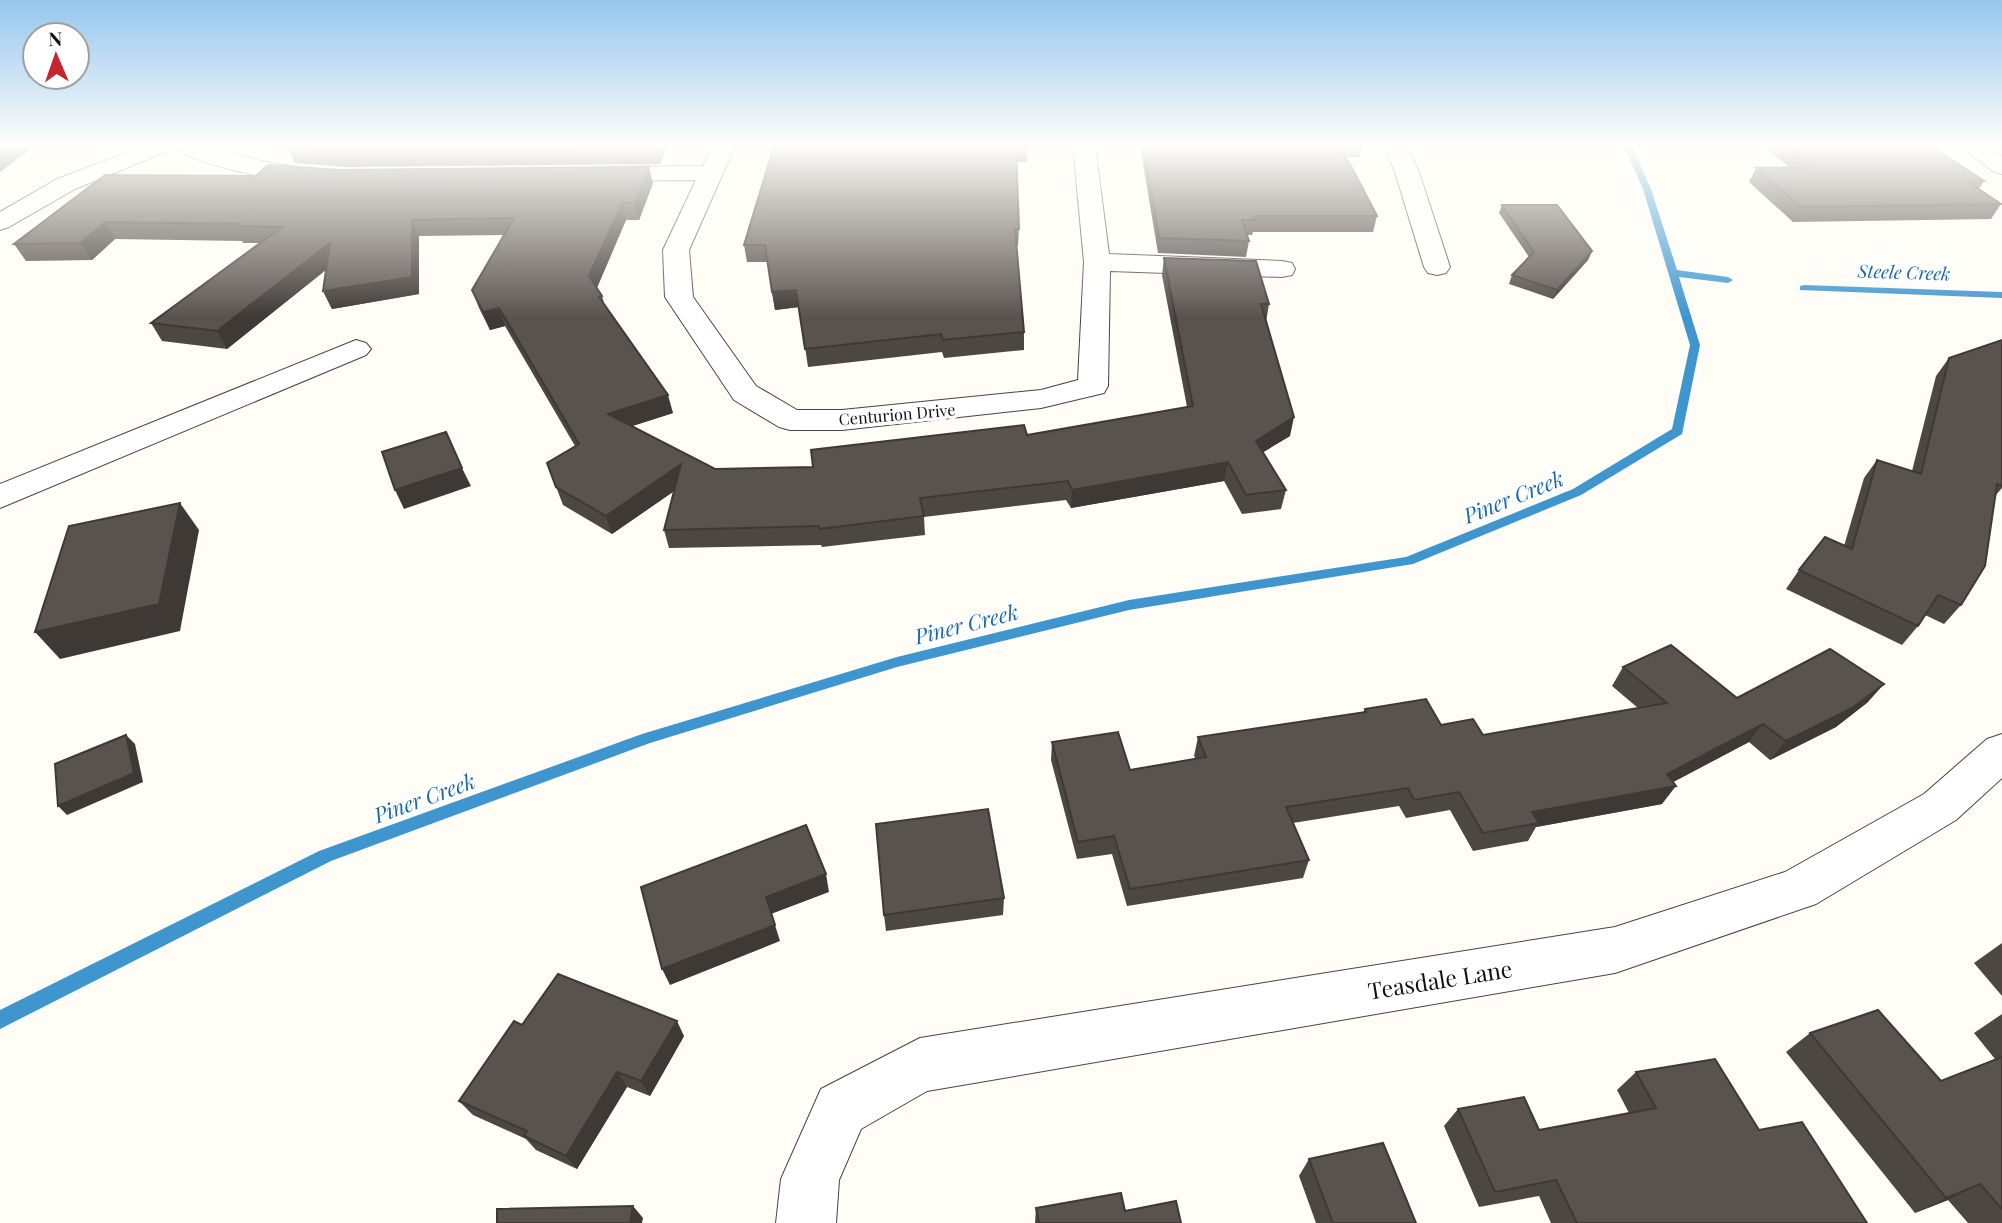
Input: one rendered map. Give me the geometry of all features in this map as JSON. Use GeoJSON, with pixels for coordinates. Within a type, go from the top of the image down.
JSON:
{"type":"FeatureCollection","features":[{"type":"Feature","properties":{"kind":"street"},"geometry":{"type":"LineString","coordinates":[[0,222],[33,203]]}},
{"type":"Feature","properties":{"kind":"street","name":"Centurion Drive"},"geometry":{"type":"LineString","coordinates":[[699,203],[676,250],[679,297],[745,393],[790,420],[842,420],[1041,399],[1093,386],[1097,262],[1090,203]]}},
{"type":"Feature","properties":{"kind":"street"},"geometry":{"type":"LineString","coordinates":[[1417,203],[1437,267]]}},
{"type":"Feature","properties":{"kind":"street"},"geometry":{"type":"LineString","coordinates":[[1097,262],[1282,269]]}},
{"type":"Feature","properties":{"kind":"street"},"geometry":{"type":"LineString","coordinates":[[0,497],[356,349]]}},
{"type":"Feature","properties":{"kind":"street","name":"Teasdale Lane"},"geometry":{"type":"LineString","coordinates":[[806,1223],[810,1180],[841,1109],[920,1065],[1615,950],[1798,890],[1940,807],[2002,751]]}},
{"type":"Feature","properties":{"kind":"building"},"geometry":{"type":"Polygon","coordinates":[[[68,203],[622,203],[589,276],[602,296],[599,297],[668,395],[608,414],[715,469],[813,467],[811,450],[1024,425],[1027,435],[1193,406],[1164,258],[1256,261],[1269,304],[1261,304],[1294,417],[1256,441],[1286,490],[1246,495],[1228,462],[1072,490],[1068,481],[920,498],[924,516],[819,529],[819,526],[664,530],[681,464],[606,516],[556,487],[547,463],[579,444],[499,308],[483,312],[472,290],[514,218],[412,220],[412,277],[323,291],[330,243],[217,331],[151,323],[282,227],[105,222],[81,243],[14,244],[68,203]]]}},
{"type":"Feature","properties":{"kind":"building"},"geometry":{"type":"Polygon","coordinates":[[[757,203],[1018,203],[1019,229],[1015,229],[1024,332],[943,340],[941,334],[805,349],[796,290],[772,292],[765,245],[744,245],[757,203]]]}},
{"type":"Feature","properties":{"kind":"building"},"geometry":{"type":"Polygon","coordinates":[[[1153,203],[1370,203],[1377,216],[1254,216],[1255,220],[1242,220],[1249,241],[1159,238],[1153,203]]]}},
{"type":"Feature","properties":{"kind":"building"},"geometry":{"type":"Polygon","coordinates":[[[1796,203],[2001,204],[1801,207],[1796,203]]]}},
{"type":"Feature","properties":{"kind":"building"},"geometry":{"type":"Polygon","coordinates":[[[1502,205],[1557,205],[1592,251],[1557,290],[1512,275],[1534,252],[1502,205]]]}},
{"type":"Feature","properties":{"kind":"building"},"geometry":{"type":"Polygon","coordinates":[[[2002,340],[2002,486],[1997,484],[1985,566],[1961,605],[1938,595],[1918,626],[1799,570],[1825,537],[1852,549],[1877,460],[1921,474],[1949,358],[2002,340]]]}},
{"type":"Feature","properties":{"kind":"building"},"geometry":{"type":"Polygon","coordinates":[[[446,432],[462,468],[395,490],[382,452],[446,432]]]}},
{"type":"Feature","properties":{"kind":"building"},"geometry":{"type":"Polygon","coordinates":[[[180,503],[159,604],[35,632],[69,526],[180,503]]]}},
{"type":"Feature","properties":{"kind":"building"},"geometry":{"type":"Polygon","coordinates":[[[1671,645],[1737,698],[1830,649],[1884,684],[1852,708],[1786,741],[1763,724],[1667,774],[1676,786],[1532,812],[1539,823],[1483,833],[1459,792],[1414,800],[1408,788],[1286,807],[1309,860],[1130,889],[1114,836],[1078,842],[1052,742],[1118,732],[1130,770],[1206,757],[1198,737],[1366,712],[1365,709],[1426,699],[1441,725],[1473,719],[1483,735],[1667,703],[1623,667],[1671,645]]]}},
{"type":"Feature","properties":{"kind":"building"},"geometry":{"type":"Polygon","coordinates":[[[126,735],[134,773],[58,806],[55,764],[126,735]]]}},
{"type":"Feature","properties":{"kind":"building"},"geometry":{"type":"Polygon","coordinates":[[[988,809],[1004,898],[884,915],[876,824],[988,809]]]}},
{"type":"Feature","properties":{"kind":"building"},"geometry":{"type":"Polygon","coordinates":[[[806,825],[826,874],[766,897],[775,925],[662,969],[641,887],[806,825]]]}},
{"type":"Feature","properties":{"kind":"building"},"geometry":{"type":"Polygon","coordinates":[[[558,974],[677,1021],[641,1081],[617,1072],[566,1156],[524,1136],[527,1131],[459,1101],[514,1021],[522,1025],[558,974]]]}},
{"type":"Feature","properties":{"kind":"building"},"geometry":{"type":"Polygon","coordinates":[[[1878,1010],[1941,1081],[2002,1057],[2002,1209],[1980,1184],[1946,1198],[1810,1033],[1878,1010]]]}},
{"type":"Feature","properties":{"kind":"building"},"geometry":{"type":"Polygon","coordinates":[[[1715,1059],[1759,1130],[1802,1122],[1867,1223],[1577,1223],[1556,1180],[1495,1192],[1458,1109],[1524,1097],[1539,1130],[1656,1108],[1636,1072],[1715,1059]]]}},
{"type":"Feature","properties":{"kind":"building"},"geometry":{"type":"Polygon","coordinates":[[[1383,1143],[1416,1223],[1333,1223],[1309,1159],[1383,1143]]]}},
{"type":"Feature","properties":{"kind":"building"},"geometry":{"type":"Polygon","coordinates":[[[1121,1193],[1125,1211],[1176,1201],[1181,1223],[1039,1223],[1036,1208],[1121,1193]]]}},
{"type":"Feature","properties":{"kind":"building"},"geometry":{"type":"Polygon","coordinates":[[[633,1206],[630,1223],[497,1223],[497,1209],[633,1206]]]}},
{"type":"Feature","properties":{"kind":"waterway","name":"Piner Creek"},"geometry":{"type":"LineString","coordinates":[[0,1020],[325,856],[647,738],[897,662],[1129,605],[1408,561],[1577,492],[1678,431],[1695,345],[1651,203]]}},
{"type":"Feature","properties":{"kind":"waterway","name":"Steele Creek"},"geometry":{"type":"LineString","coordinates":[[1674,273],[1728,280]]}},
{"type":"Feature","properties":{"kind":"waterway","name":"Steele Creek"},"geometry":{"type":"LineString","coordinates":[[1804,288],[2002,295]]}}]}
